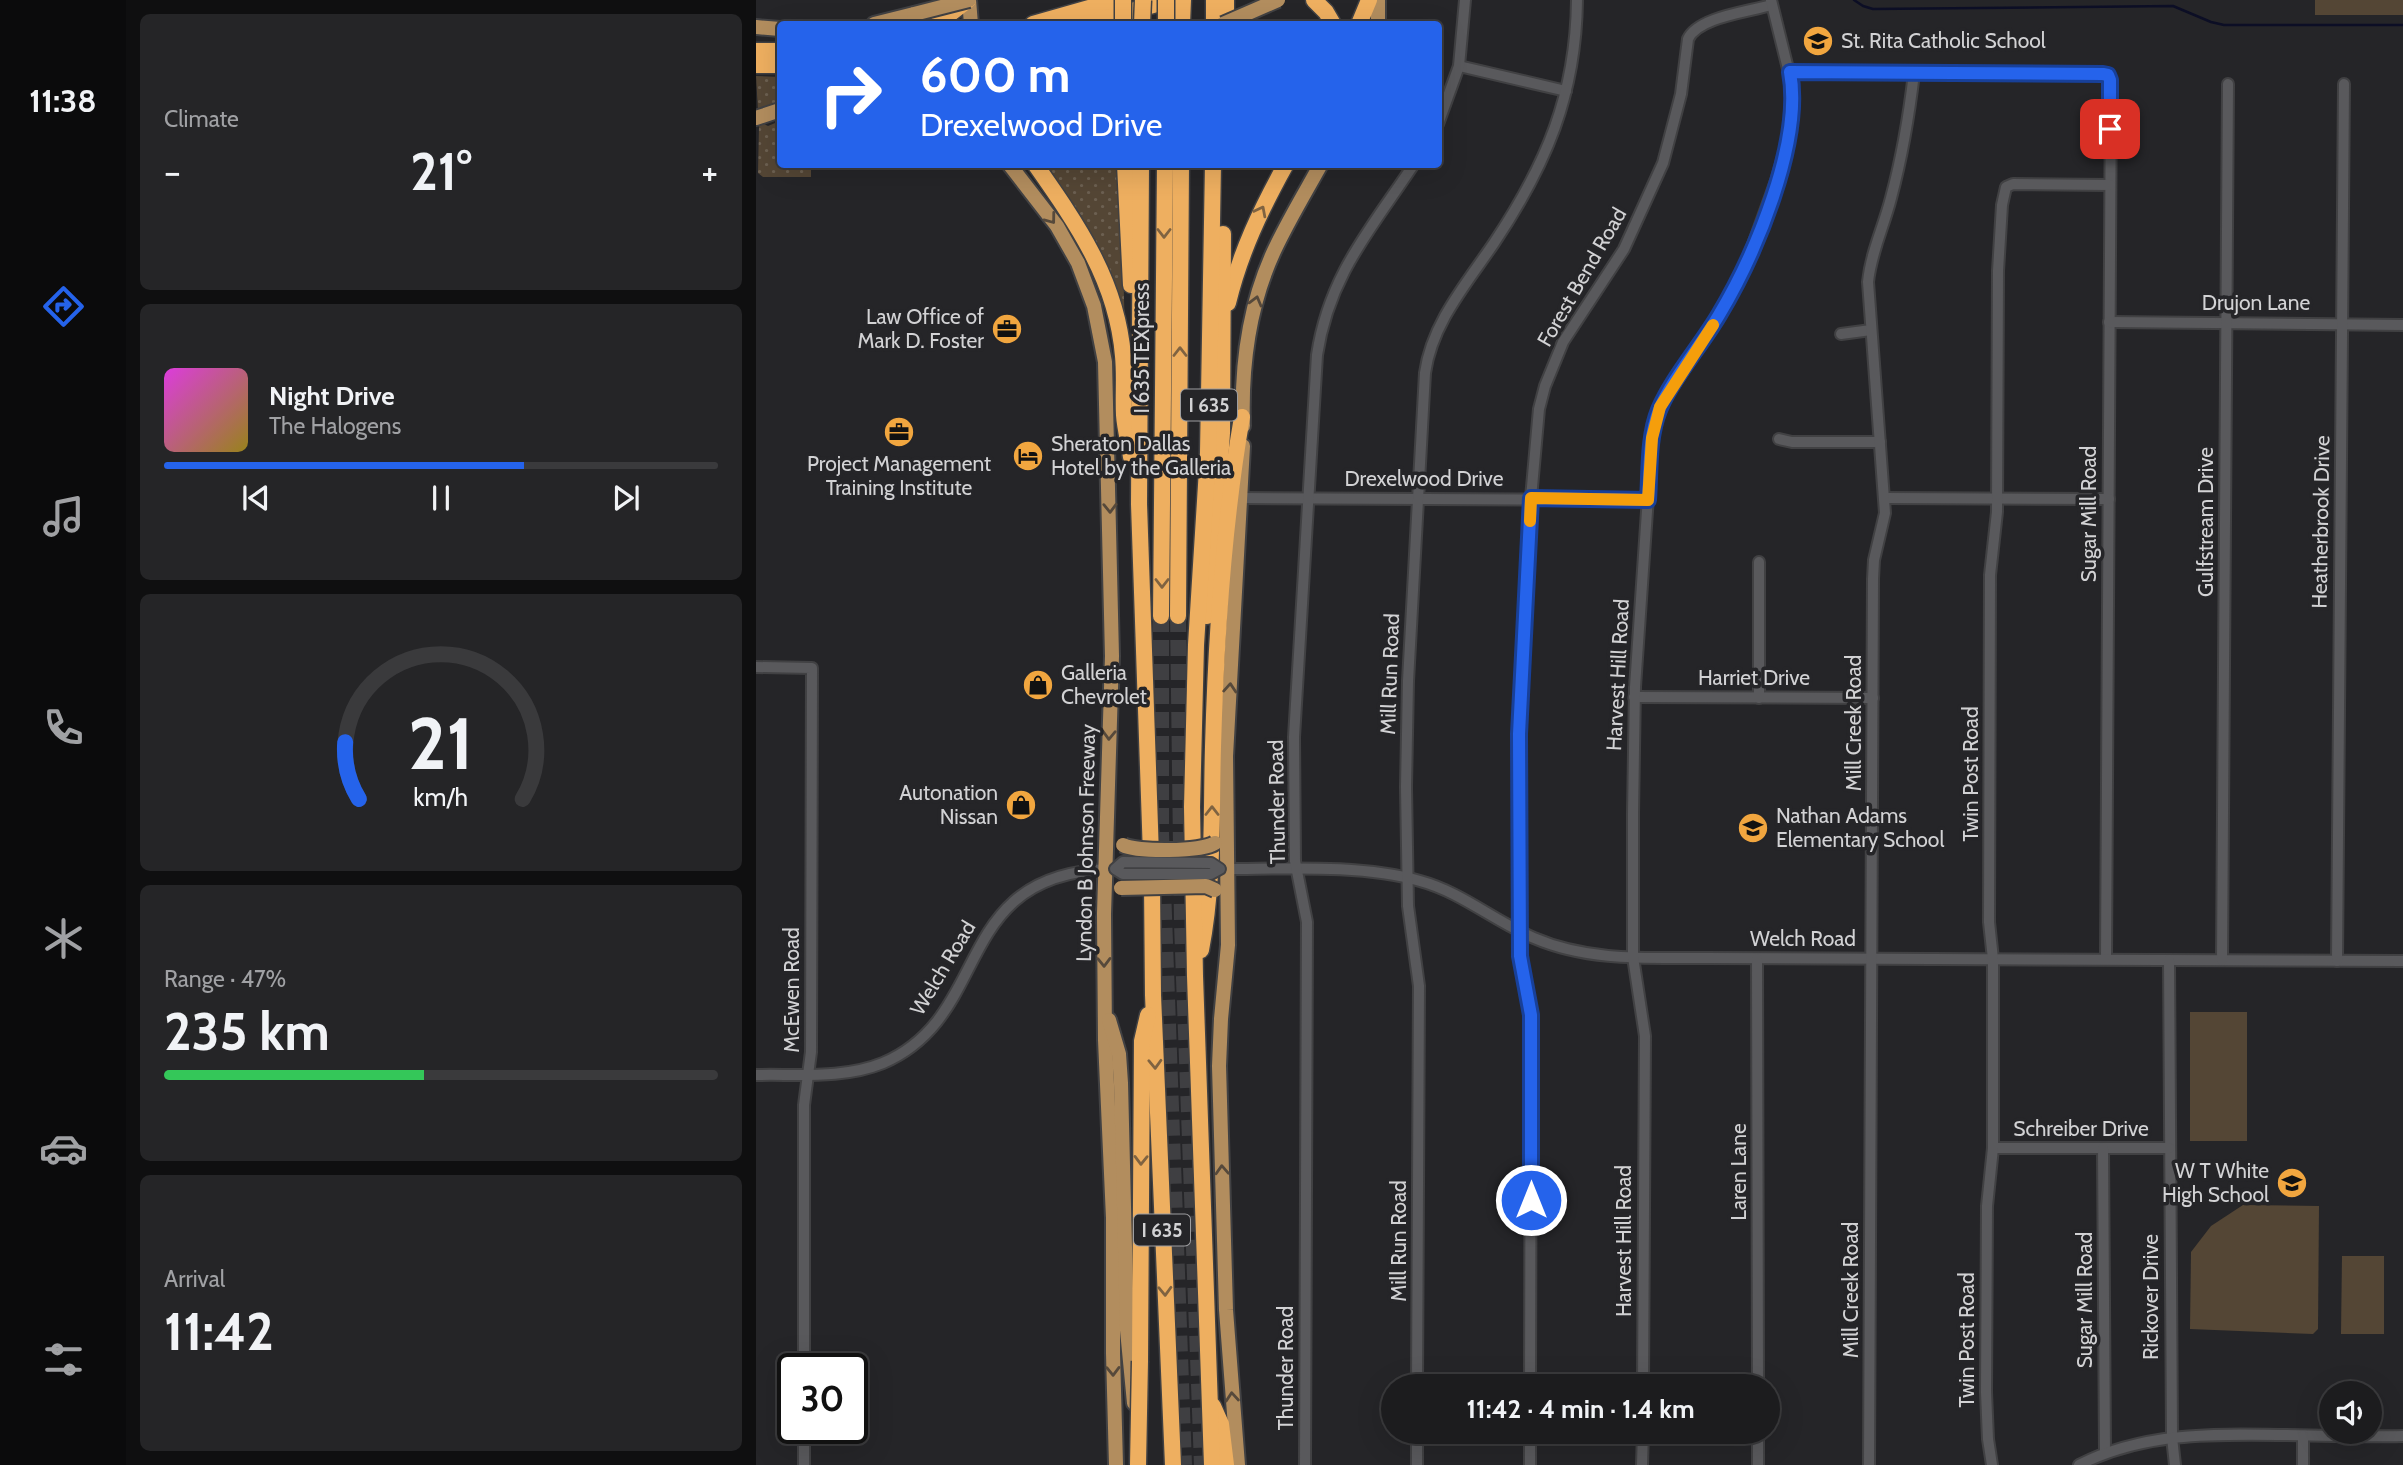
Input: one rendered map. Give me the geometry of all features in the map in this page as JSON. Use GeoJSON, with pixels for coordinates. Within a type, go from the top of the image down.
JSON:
{"type":"FeatureCollection","features":[{"type":"Feature","properties":{"kind":"highway"},"geometry":{"type":"LineString","coordinates":[[941,21],[969,0]]}},
{"type":"Feature","properties":{"kind":"highway"},"geometry":{"type":"LineString","coordinates":[[1109,0],[1115,0]]}},
{"type":"Feature","properties":{"kind":"highway"},"geometry":{"type":"LineString","coordinates":[[1042,21],[1115,0]]}},
{"type":"Feature","properties":{"kind":"highway"},"geometry":{"type":"LineString","coordinates":[[1124,0],[1124,21]]}},
{"type":"Feature","properties":{"kind":"highway"},"geometry":{"type":"LineString","coordinates":[[1142,21],[1143,0]]}},
{"type":"Feature","properties":{"kind":"highway"},"geometry":{"type":"LineString","coordinates":[[1096,21],[1169,0],[1166,21]]}},
{"type":"Feature","properties":{"kind":"highway"},"geometry":{"type":"LineString","coordinates":[[1314,0],[1331,21]]}},
{"type":"Feature","properties":{"kind":"highway"},"geometry":{"type":"LineString","coordinates":[[1360,21],[1369,0]]}},
{"type":"Feature","properties":{"kind":"highway"},"geometry":{"type":"LineString","coordinates":[[1220,2],[1224,21]]}},
{"type":"Feature","properties":{"kind":"highway"},"geometry":{"type":"LineString","coordinates":[[1215,21],[1220,2]]}},
{"type":"Feature","properties":{"kind":"highway"},"geometry":{"type":"LineString","coordinates":[[1038,168],[1087,241],[1099,264],[1115,309],[1123,355],[1124,416],[1139,504]]}},
{"type":"Feature","properties":{"kind":"highway"},"geometry":{"type":"LineString","coordinates":[[1125,168],[1131,292],[1140,328]]}},
{"type":"Feature","properties":{"kind":"highway","name":"I 635"},"geometry":{"type":"LineString","coordinates":[[1142,168],[1139,504],[1152,885],[1153,995],[1172,1465]]}},
{"type":"Feature","properties":{"kind":"highway","name":"I 635 TEXpress"},"geometry":{"type":"LineString","coordinates":[[1161,616],[1165,168]]}},
{"type":"Feature","properties":{"kind":"highway","name":"I 635 TEXpress"},"geometry":{"type":"LineString","coordinates":[[1178,616],[1181,168]]}},
{"type":"Feature","properties":{"kind":"highway","name":"I 635"},"geometry":{"type":"LineString","coordinates":[[1212,1465],[1195,976],[1192,807],[1196,645],[1208,453],[1213,168]]}},
{"type":"Feature","properties":{"kind":"highway"},"geometry":{"type":"LineString","coordinates":[[1196,645],[1210,608],[1222,433],[1223,168]]}},
{"type":"Feature","properties":{"kind":"highway"},"geometry":{"type":"LineString","coordinates":[[1223,322],[1240,258],[1284,168]]}},
{"type":"Feature","properties":{"kind":"highway"},"geometry":{"type":"LineString","coordinates":[[1195,976],[1206,922],[1212,832],[1216,665],[1232,483],[1242,417]]}},
{"type":"Feature","properties":{"kind":"highway"},"geometry":{"type":"LineString","coordinates":[[1138,1465],[1142,1041],[1153,995]]}},
{"type":"Feature","properties":{"kind":"highway"},"geometry":{"type":"LineString","coordinates":[[1209,1396],[1221,1424],[1226,1465]]}},
{"type":"Feature","properties":{"kind":"main road"},"geometry":{"type":"LineString","coordinates":[[886,21],[969,0],[971,21]]}},
{"type":"Feature","properties":{"kind":"main road"},"geometry":{"type":"LineString","coordinates":[[1232,21],[1278,0]]}},
{"type":"Feature","properties":{"kind":"main road"},"geometry":{"type":"LineString","coordinates":[[1378,0],[1378,21]]}},
{"type":"Feature","properties":{"kind":"main road"},"geometry":{"type":"LineString","coordinates":[[756,27],[777,29]]}},
{"type":"Feature","properties":{"kind":"main road"},"geometry":{"type":"LineString","coordinates":[[756,118],[777,111]]}},
{"type":"Feature","properties":{"kind":"main road","name":"Lyndon B Johnson Freeway"},"geometry":{"type":"LineString","coordinates":[[1012,168],[1057,226],[1073,253],[1089,289],[1101,330],[1105,362],[1111,541],[1111,668],[1106,806],[1109,869],[1104,914],[1113,1218],[1116,1465]]}},
{"type":"Feature","properties":{"kind":"main road"},"geometry":{"type":"LineString","coordinates":[[1238,1465],[1226,1310],[1219,1066],[1228,922],[1224,869],[1226,756],[1241,498],[1242,417],[1249,334],[1263,278],[1319,168]]}},
{"type":"Feature","properties":{"kind":"main road"},"geometry":{"type":"LineString","coordinates":[[1106,806],[1113,832],[1123,845],[1135,849],[1201,849],[1215,843],[1226,832]]}},
{"type":"Feature","properties":{"kind":"main road"},"geometry":{"type":"LineString","coordinates":[[1104,914],[1111,897],[1121,888],[1206,886],[1215,890],[1226,905],[1228,922]]}},
{"type":"Feature","properties":{"kind":"main road"},"geometry":{"type":"LineString","coordinates":[[1105,1009],[1119,1054],[1129,1361],[1146,1465]]}},
{"type":"Feature","properties":{"kind":"street"},"geometry":{"type":"LineString","coordinates":[[1442,113],[1459,66],[1465,0]]}},
{"type":"Feature","properties":{"kind":"street","name":"Mill Run Road"},"geometry":{"type":"LineString","coordinates":[[1417,1374],[1419,986],[1407,877],[1408,681],[1425,373],[1431,344],[1447,313],[1497,239],[1541,166],[1566,91],[1573,55],[1577,0]]}},
{"type":"Feature","properties":{"kind":"street","name":"Harvest Hill Road"},"geometry":{"type":"LineString","coordinates":[[1643,1374],[1644,1036],[1633,957],[1634,697],[1652,438],[1660,407],[1734,288],[1769,205],[1790,131],[1793,109],[1790,72],[1771,3]]}},
{"type":"Feature","properties":{"kind":"street","name":"Forest Bend Road"},"geometry":{"type":"LineString","coordinates":[[1530,1374],[1531,1015],[1521,969],[1519,931],[1520,696],[1536,427],[1545,386],[1563,342],[1624,249],[1658,174],[1675,123],[1688,39],[1692,31],[1699,25],[1771,3]]}},
{"type":"Feature","properties":{"kind":"street"},"geometry":{"type":"LineString","coordinates":[[1459,66],[1566,91]]}},
{"type":"Feature","properties":{"kind":"street"},"geometry":{"type":"LineString","coordinates":[[1790,72],[1914,74]]}},
{"type":"Feature","properties":{"kind":"street","name":"Sugar Mill Road"},"geometry":{"type":"LineString","coordinates":[[1914,74],[2103,74],[2108,75],[2110,80],[2106,959]]}},
{"type":"Feature","properties":{"kind":"street","name":"Mill Creek Road"},"geometry":{"type":"LineString","coordinates":[[1869,1465],[1874,561],[1883,528],[1884,498],[1871,330],[1870,268],[1902,154],[1914,74]]}},
{"type":"Feature","properties":{"kind":"street","name":"Gulfstream Drive"},"geometry":{"type":"LineString","coordinates":[[2222,960],[2228,83]]}},
{"type":"Feature","properties":{"kind":"street","name":"Heatherbrook Drive"},"geometry":{"type":"LineString","coordinates":[[2337,961],[2344,84]]}},
{"type":"Feature","properties":{"kind":"street","name":"Thunder Road"},"geometry":{"type":"LineString","coordinates":[[1305,1465],[1307,922],[1295,861],[1294,737],[1317,355],[1327,307],[1337,283],[1354,252],[1411,168]]}},
{"type":"Feature","properties":{"kind":"street","name":"Twin Post Road"},"geometry":{"type":"LineString","coordinates":[[1993,1465],[1987,1439],[1986,1378],[1987,1206],[1993,1148],[1993,959],[1989,922],[1990,589],[1997,499],[1998,271],[2002,205],[2006,187],[2013,184],[2110,185]]}},
{"type":"Feature","properties":{"kind":"street","name":"Drujon Lane"},"geometry":{"type":"LineString","coordinates":[[2109,322],[2403,325]]}},
{"type":"Feature","properties":{"kind":"street"},"geometry":{"type":"LineString","coordinates":[[1841,334],[1871,330]]}},
{"type":"Feature","properties":{"kind":"street"},"geometry":{"type":"LineString","coordinates":[[1779,439],[1792,442],[1880,442]]}},
{"type":"Feature","properties":{"kind":"street","name":"Drexelwood Drive"},"geometry":{"type":"LineString","coordinates":[[1241,498],[1648,500]]}},
{"type":"Feature","properties":{"kind":"street"},"geometry":{"type":"LineString","coordinates":[[1884,498],[2109,499]]}},
{"type":"Feature","properties":{"kind":"street"},"geometry":{"type":"LineString","coordinates":[[1759,562],[1759,698]]}},
{"type":"Feature","properties":{"kind":"street","name":"McEwen Road"},"geometry":{"type":"LineString","coordinates":[[756,667],[812,668],[811,1052],[804,1105],[804,1353]]}},
{"type":"Feature","properties":{"kind":"street","name":"Harriet Drive"},"geometry":{"type":"LineString","coordinates":[[1634,697],[1873,698]]}},
{"type":"Feature","properties":{"kind":"street","name":"Welch Road"},"geometry":{"type":"LineString","coordinates":[[756,1075],[809,1075],[862,1070],[882,1063],[911,1047],[942,1014],[989,930],[1007,906],[1038,883],[1060,875],[1109,869],[1123,874],[1211,874],[1224,869],[1367,872],[1407,877],[1442,888],[1534,939],[1576,952],[1633,957],[2403,961]]}},
{"type":"Feature","properties":{"kind":"street","name":"Laren Lane"},"geometry":{"type":"LineString","coordinates":[[1757,958],[1758,1374]]}},
{"type":"Feature","properties":{"kind":"street","name":"Rickover Drive"},"geometry":{"type":"LineString","coordinates":[[2169,960],[2172,1437],[2175,1465]]}},
{"type":"Feature","properties":{"kind":"street","name":"Schreiber Drive"},"geometry":{"type":"LineString","coordinates":[[1993,1148],[2169,1148]]}},
{"type":"Feature","properties":{"kind":"street","name":"Sugar Mill Road"},"geometry":{"type":"LineString","coordinates":[[2103,1148],[2105,1452]]}},
{"type":"Feature","properties":{"kind":"street"},"geometry":{"type":"LineString","coordinates":[[2303,1436],[2303,1465]]}},
{"type":"Feature","properties":{"kind":"street"},"geometry":{"type":"LineString","coordinates":[[2079,1465],[2105,1452],[2172,1437],[2403,1436]]}},
{"type":"Feature","properties":{"kind":"street"},"geometry":{"type":"LineString","coordinates":[[803,1465],[804,1444]]}},
{"type":"Feature","properties":{"kind":"street"},"geometry":{"type":"LineString","coordinates":[[1417,1444],[1417,1465]]}},
{"type":"Feature","properties":{"kind":"street"},"geometry":{"type":"LineString","coordinates":[[1530,1444],[1530,1465]]}},
{"type":"Feature","properties":{"kind":"street"},"geometry":{"type":"LineString","coordinates":[[1642,1465],[1643,1444]]}},
{"type":"Feature","properties":{"kind":"street"},"geometry":{"type":"LineString","coordinates":[[1758,1444],[1758,1465]]}},
{"type":"Feature","properties":{"kind":"shaded area"},"geometry":{"type":"Polygon","coordinates":[[[2315,0],[2403,0],[2403,15],[2315,15],[2315,0]]]}},
{"type":"Feature","properties":{"kind":"shaded area"},"geometry":{"type":"Polygon","coordinates":[[[756,76],[777,77],[777,105],[758,111],[756,76]]]}},
{"type":"Feature","properties":{"kind":"shaded area"},"geometry":{"type":"Polygon","coordinates":[[[777,122],[777,168],[811,168],[811,177],[763,177],[758,173],[759,126],[777,122]]]}},
{"type":"Feature","properties":{"kind":"shaded area"},"geometry":{"type":"Polygon","coordinates":[[[1043,168],[1120,168],[1125,332],[1043,168]]]}},
{"type":"Feature","properties":{"kind":"shaded area"},"geometry":{"type":"Polygon","coordinates":[[[2190,1012],[2247,1012],[2247,1141],[2190,1141],[2190,1012]]]}},
{"type":"Feature","properties":{"kind":"shaded area"},"geometry":{"type":"Polygon","coordinates":[[[2243,1205],[2319,1206],[2318,1329],[2313,1334],[2190,1329],[2191,1252],[2211,1226],[2243,1205]]]}},
{"type":"Feature","properties":{"kind":"shaded area"},"geometry":{"type":"Polygon","coordinates":[[[2342,1256],[2384,1256],[2384,1334],[2341,1334],[2342,1256]]]}},
{"type":"Feature","properties":{"kind":"waterway"},"geometry":{"type":"LineString","coordinates":[[1854,0],[1873,9],[2173,6],[2224,25],[2403,25]]}},
{"type":"Feature","properties":{"kind":"tunnel"},"geometry":{"type":"LineString","coordinates":[[1161,616],[1161,833],[1184,1465]]}},
{"type":"Feature","properties":{"kind":"tunnel"},"geometry":{"type":"LineString","coordinates":[[1178,616],[1182,924],[1202,1465]]}},
{"type":"Feature","properties":{"kind":"slow traffic"},"geometry":{"type":"LineString","coordinates":[[1530,521],[1531,498],[1648,500],[1652,438],[1660,407],[1713,325]]}},
{"type":"Feature","properties":{"kind":"place","name":"St. Rita Catholic School"},"geometry":{"type":"Point","coordinates":[1818,41]}},
{"type":"Feature","properties":{"kind":"place","name":"Law Office of Mark D. Foster"},"geometry":{"type":"Point","coordinates":[1007,329]}},
{"type":"Feature","properties":{"kind":"place","name":"Project Management Training Institute"},"geometry":{"type":"Point","coordinates":[899,432]}},
{"type":"Feature","properties":{"kind":"place","name":"Sheraton Dallas Hotel by the Galleria"},"geometry":{"type":"Point","coordinates":[1028,456]}},
{"type":"Feature","properties":{"kind":"place","name":"Galleria Chevrolet"},"geometry":{"type":"Point","coordinates":[1038,685]}},
{"type":"Feature","properties":{"kind":"place","name":"Autonation Nissan"},"geometry":{"type":"Point","coordinates":[1021,805]}},
{"type":"Feature","properties":{"kind":"place","name":"Nathan Adams Elementary School"},"geometry":{"type":"Point","coordinates":[1753,828]}},
{"type":"Feature","properties":{"kind":"place","name":"W T White High School"},"geometry":{"type":"Point","coordinates":[2292,1183]}},
{"type":"Feature","properties":{"kind":"route"},"geometry":{"type":"LineString","coordinates":[[1531,1200],[1531,1015],[1526,982],[1521,969],[1519,931],[1520,696],[1531,498],[1648,500],[1652,438],[1660,407],[1720,314],[1746,264],[1769,205],[1790,131],[1793,109],[1790,72],[2103,74],[2108,75],[2110,80],[2110,129]]}}]}
